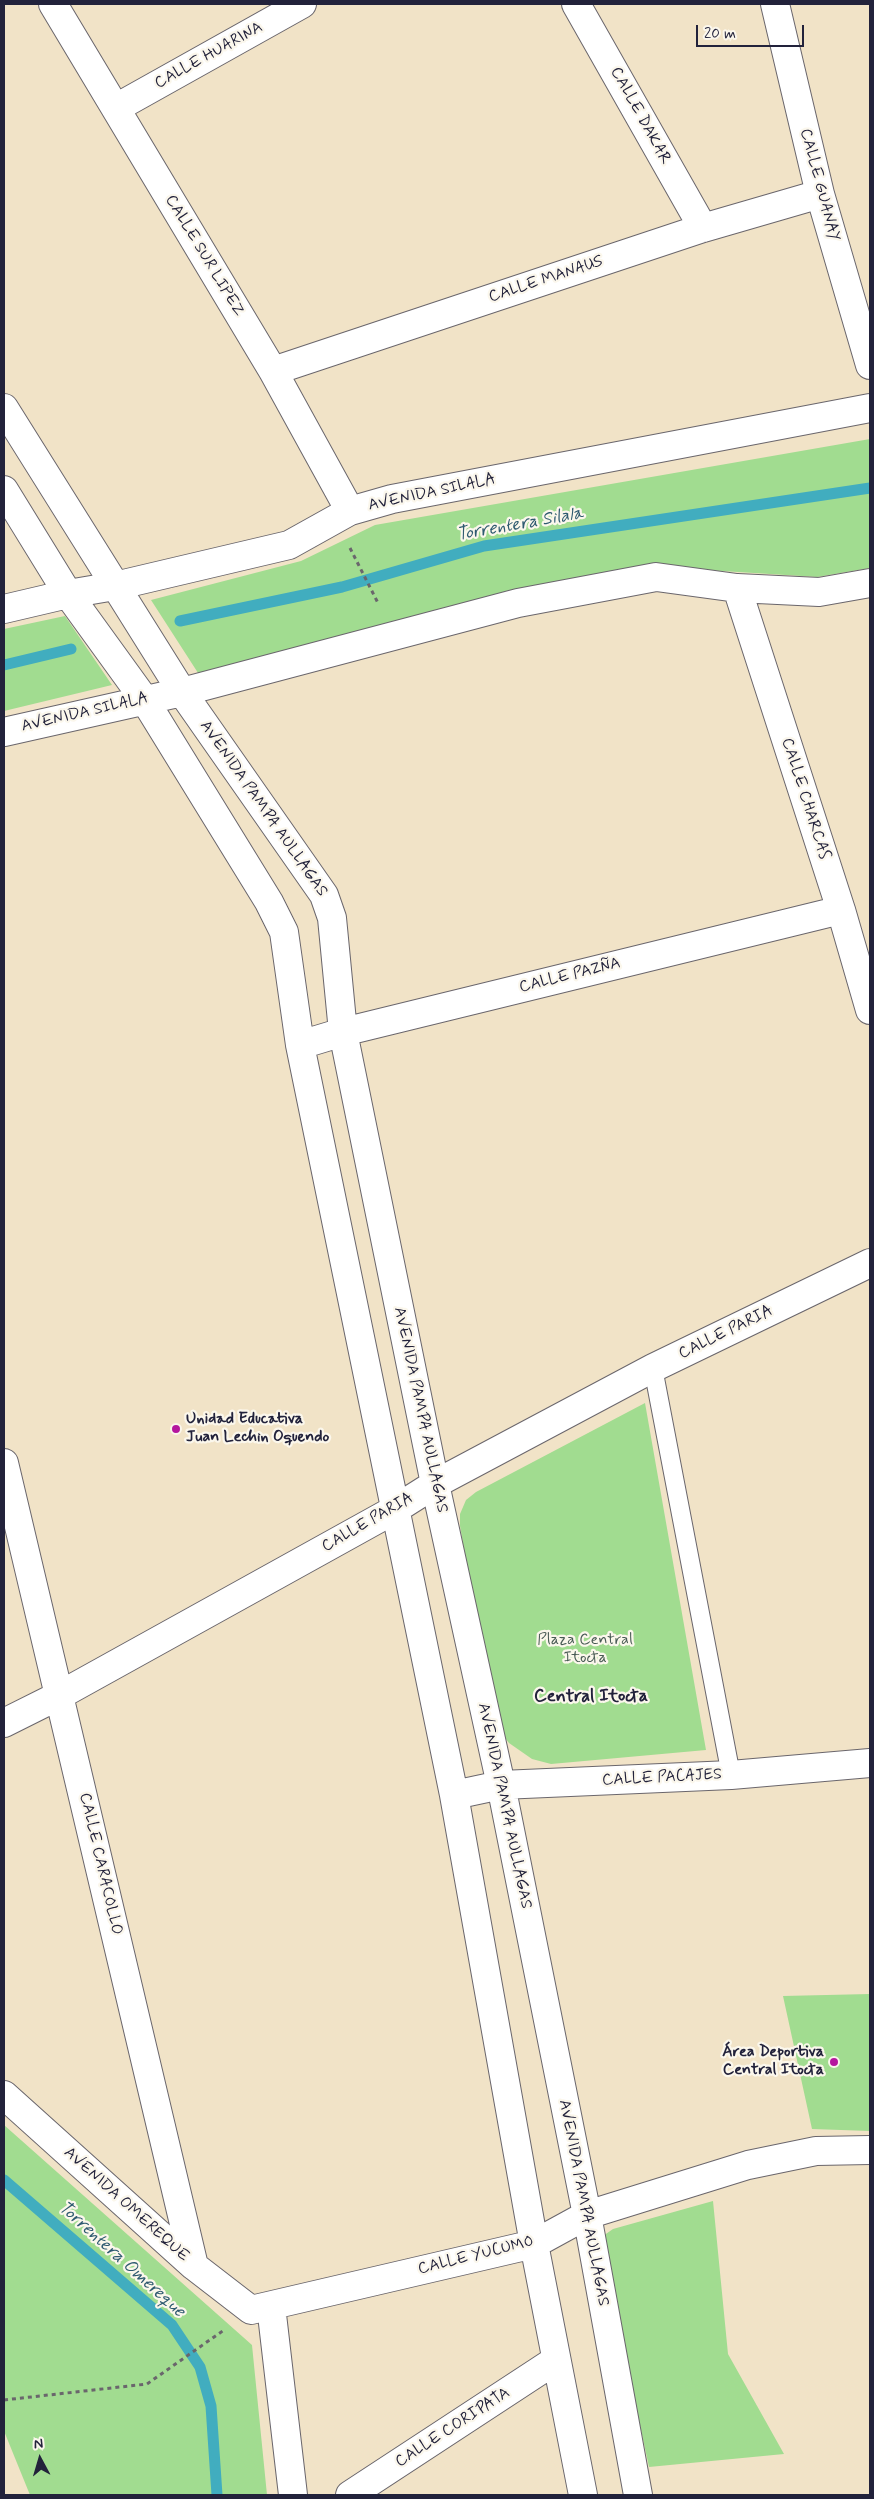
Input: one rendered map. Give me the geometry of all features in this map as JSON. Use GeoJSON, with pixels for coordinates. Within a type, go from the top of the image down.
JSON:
{"type":"FeatureCollection","features":[{"type":"Feature","properties":{"kind":"street","name":"CALLE SUR LIPEZ"},"geometry":{"type":"LineString","coordinates":[[52,4],[273,371],[350,511]]}},
{"type":"Feature","properties":{"kind":"street","name":"CALLE HUARINA"},"geometry":{"type":"LineString","coordinates":[[116,108],[302,4]]}},
{"type":"Feature","properties":{"kind":"street","name":"CALLE DAKAR"},"geometry":{"type":"LineString","coordinates":[[576,4],[703,228]]}},
{"type":"Feature","properties":{"kind":"street","name":"CALLE GUANAY"},"geometry":{"type":"LineString","coordinates":[[775,4],[820,194],[870,365]]}},
{"type":"Feature","properties":{"kind":"street","name":"CALLE MANAUS"},"geometry":{"type":"LineString","coordinates":[[273,371],[703,228],[820,194]]}},
{"type":"Feature","properties":{"kind":"street","name":"AVENIDA PAMPA AULLAGAS"},"geometry":{"type":"LineString","coordinates":[[4,408],[182,692],[324,895],[332,918],[343,1032],[435,1484],[501,1785],[587,2215],[638,2495]]}},
{"type":"Feature","properties":{"kind":"street","name":"AVENIDA SILALA"},"geometry":{"type":"LineString","coordinates":[[4,608],[115,586],[289,544],[350,511],[392,499],[870,408]]}},
{"type":"Feature","properties":{"kind":"street"},"geometry":{"type":"LineString","coordinates":[[4,490],[68,594],[144,699],[269,902],[284,932],[300,1045],[454,1795],[534,2244],[583,2495]]}},
{"type":"Feature","properties":{"kind":"street","name":"AVENIDA SILALA"},"geometry":{"type":"LineString","coordinates":[[4,732],[144,699],[182,692],[518,603],[656,578],[737,588],[819,592],[870,584]]}},
{"type":"Feature","properties":{"kind":"street","name":"CALLE CHARCAS"},"geometry":{"type":"LineString","coordinates":[[737,588],[841,910],[870,1010]]}},
{"type":"Feature","properties":{"kind":"street","name":"CALLE PAZÑA"},"geometry":{"type":"LineString","coordinates":[[300,1045],[343,1032],[841,910]]}},
{"type":"Feature","properties":{"kind":"street","name":"CALLE PARIA"},"geometry":{"type":"LineString","coordinates":[[4,1723],[60,1695],[394,1510],[435,1484],[653,1368],[870,1263]]}},
{"type":"Feature","properties":{"kind":"street","name":"CALLE CARACOLLO"},"geometry":{"type":"LineString","coordinates":[[4,1463],[194,2266]]}},
{"type":"Feature","properties":{"kind":"street","name":"CALLE PACAJES"},"geometry":{"type":"LineString","coordinates":[[454,1795],[501,1785],[731,1774],[870,1763]]}},
{"type":"Feature","properties":{"kind":"street","name":"AVENIDA OMEREQUE"},"geometry":{"type":"LineString","coordinates":[[4,2096],[194,2266],[261,2308]]}},
{"type":"Feature","properties":{"kind":"street","name":"CALLE YUCUMO"},"geometry":{"type":"LineString","coordinates":[[261,2308],[534,2244],[587,2215],[748,2165],[816,2151],[870,2150]]}},
{"type":"Feature","properties":{"kind":"street"},"geometry":{"type":"LineString","coordinates":[[261,2308],[293,2495]]}},
{"type":"Feature","properties":{"kind":"street","name":"CALLE CORIPATA"},"geometry":{"type":"LineString","coordinates":[[350,2495],[556,2360]]}},
{"type":"Feature","properties":{"kind":"lane"},"geometry":{"type":"LineString","coordinates":[[653,1368],[731,1774]]}},
{"type":"Feature","properties":{"kind":"path"},"geometry":{"type":"LineString","coordinates":[[360,567],[373,592]]}},
{"type":"Feature","properties":{"kind":"path"},"geometry":{"type":"LineString","coordinates":[[4,2400],[147,2384],[213,2338]]}},
{"type":"Feature","properties":{"kind":"green space"},"geometry":{"type":"Polygon","coordinates":[[[870,439],[870,568],[817,577],[659,567],[200,676],[151,600],[301,561],[375,525],[870,439]]]}},
{"type":"Feature","properties":{"kind":"green space"},"geometry":{"type":"Polygon","coordinates":[[[65,616],[112,685],[4,711],[4,629],[65,616]]]}},
{"type":"Feature","properties":{"kind":"green space","name":"Plaza Central Itocta"},"geometry":{"type":"Polygon","coordinates":[[[645,1403],[706,1750],[551,1764],[532,1759],[509,1743],[498,1729],[492,1712],[460,1526],[460,1514],[466,1500],[476,1492],[645,1403]]]}},
{"type":"Feature","properties":{"kind":"green space","name":"Área Deportiva Central Itocta"},"geometry":{"type":"Polygon","coordinates":[[[870,1994],[870,2131],[812,2129],[783,1996],[870,1994]]]}},
{"type":"Feature","properties":{"kind":"green space"},"geometry":{"type":"Polygon","coordinates":[[[4,2125],[252,2345],[267,2495],[30,2495],[4,2431],[4,2125]]]}},
{"type":"Feature","properties":{"kind":"green space"},"geometry":{"type":"Polygon","coordinates":[[[713,2201],[728,2354],[784,2454],[649,2467],[602,2250],[603,2236],[613,2229],[713,2201]]]}},
{"type":"Feature","properties":{"kind":"waterway","name":"Torrentera Silala"},"geometry":{"type":"LineString","coordinates":[[180,621],[342,587],[484,546],[870,488]]}},
{"type":"Feature","properties":{"kind":"waterway","name":"Torrentera Silala"},"geometry":{"type":"LineString","coordinates":[[4,665],[71,649]]}},
{"type":"Feature","properties":{"kind":"waterway","name":"Torrentera Omereque"},"geometry":{"type":"LineString","coordinates":[[4,2180],[172,2325],[200,2367],[211,2406],[217,2495]]}},
{"type":"Feature","properties":{"kind":"place","name":"Unidad Educativa Juan Lechin Oquendo"},"geometry":{"type":"Point","coordinates":[176,1429]}},
{"type":"Feature","properties":{"kind":"place","name":"Área Deportiva Central Itocta"},"geometry":{"type":"Point","coordinates":[834,2062]}},
{"type":"Feature","properties":{"kind":"district","name":"Central Itocta"},"geometry":{"type":"Point","coordinates":[591,1697]}}]}
